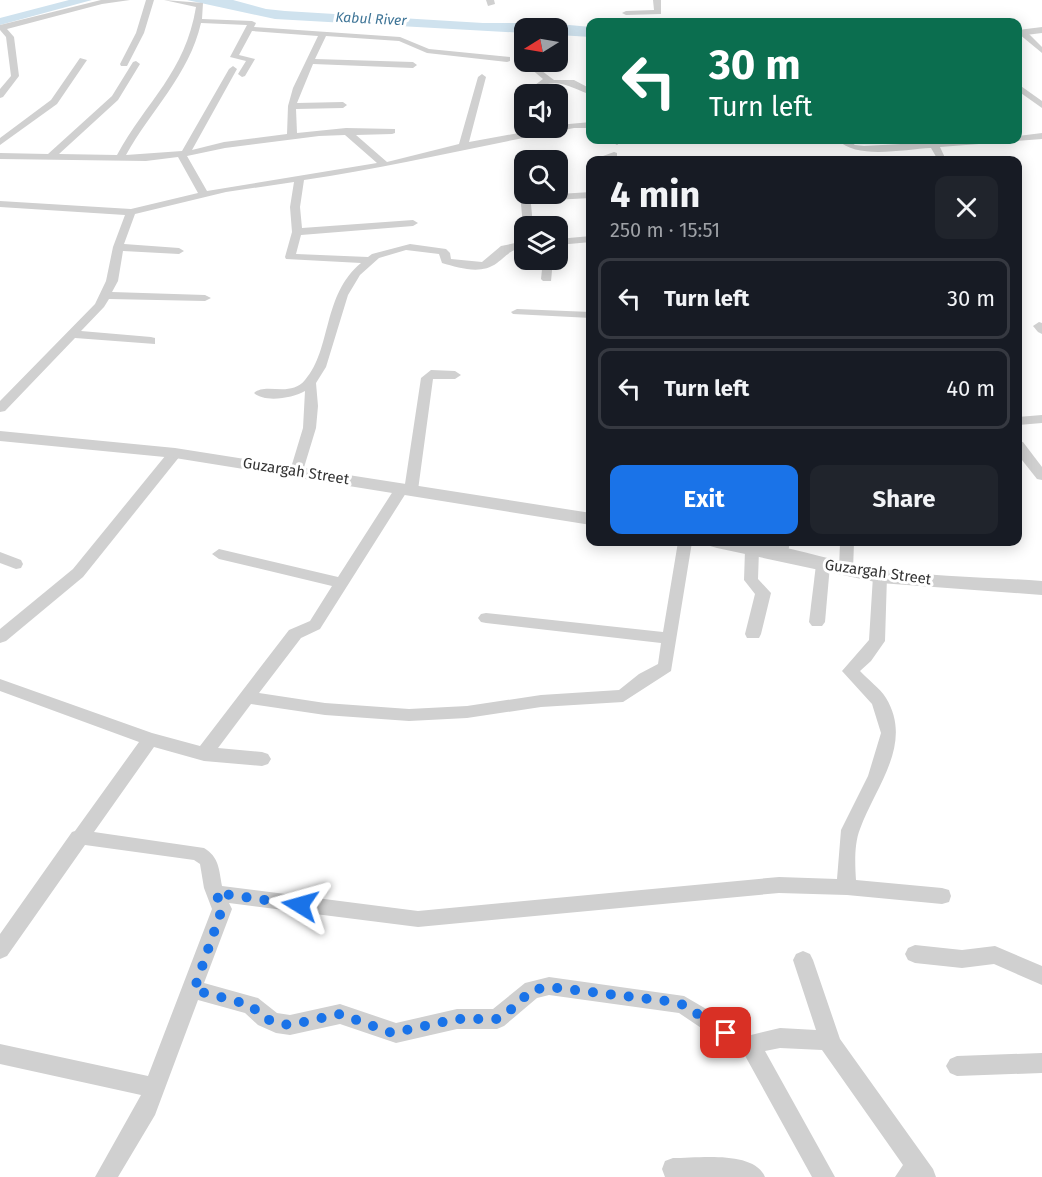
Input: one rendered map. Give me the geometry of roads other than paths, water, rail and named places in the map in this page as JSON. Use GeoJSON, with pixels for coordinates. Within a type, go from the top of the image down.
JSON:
{"type":"FeatureCollection","features":[{"type":"Feature","properties":{"kind":"street"},"geometry":{"type":"LineString","coordinates":[[1,28],[102,2],[126,0]]}},
{"type":"Feature","properties":{"kind":"street"},"geometry":{"type":"LineString","coordinates":[[124,64],[140,33],[150,0]]}},
{"type":"Feature","properties":{"kind":"street"},"geometry":{"type":"LineString","coordinates":[[120,158],[182,65],[195,37],[200,5],[168,0]]}},
{"type":"Feature","properties":{"kind":"street"},"geometry":{"type":"LineString","coordinates":[[629,18],[626,9],[658,12],[657,0]]}},
{"type":"Feature","properties":{"kind":"street"},"geometry":{"type":"LineString","coordinates":[[199,21],[252,23],[234,57],[251,59],[242,74]]}},
{"type":"Feature","properties":{"kind":"street"},"geometry":{"type":"LineString","coordinates":[[0,95],[15,76],[10,37],[1,28]]}},
{"type":"Feature","properties":{"kind":"street"},"geometry":{"type":"LineString","coordinates":[[251,29],[400,39],[427,51],[507,58]]}},
{"type":"Feature","properties":{"kind":"street"},"geometry":{"type":"LineString","coordinates":[[1022,33],[1042,30]]}},
{"type":"Feature","properties":{"kind":"street"},"geometry":{"type":"LineString","coordinates":[[292,137],[292,106],[297,88],[323,34]]}},
{"type":"Feature","properties":{"kind":"street"},"geometry":{"type":"LineString","coordinates":[[1022,35],[1042,51]]}},
{"type":"Feature","properties":{"kind":"street"},"geometry":{"type":"LineString","coordinates":[[0,142],[54,102],[83,60]]}},
{"type":"Feature","properties":{"kind":"street"},"geometry":{"type":"LineString","coordinates":[[310,61],[412,64]]}},
{"type":"Feature","properties":{"kind":"street"},"geometry":{"type":"LineString","coordinates":[[49,158],[115,98],[136,64]]}},
{"type":"Feature","properties":{"kind":"street"},"geometry":{"type":"LineString","coordinates":[[183,153],[233,69]]}},
{"type":"Feature","properties":{"kind":"street"},"geometry":{"type":"LineString","coordinates":[[539,72],[552,82],[574,83],[586,89]]}},
{"type":"Feature","properties":{"kind":"street"},"geometry":{"type":"LineString","coordinates":[[0,76],[15,76]]}},
{"type":"Feature","properties":{"kind":"street"},"geometry":{"type":"LineString","coordinates":[[463,146],[482,77]]}},
{"type":"Feature","properties":{"kind":"street"},"geometry":{"type":"LineString","coordinates":[[541,84],[549,80]]}},
{"type":"Feature","properties":{"kind":"street"},"geometry":{"type":"LineString","coordinates":[[1022,89],[1042,105]]}},
{"type":"Feature","properties":{"kind":"street"},"geometry":{"type":"LineString","coordinates":[[292,106],[343,105]]}},
{"type":"Feature","properties":{"kind":"street"},"geometry":{"type":"LineString","coordinates":[[568,127],[586,125]]}},
{"type":"Feature","properties":{"kind":"street"},"geometry":{"type":"LineString","coordinates":[[0,156],[120,158],[203,151],[224,145],[346,131],[392,131]]}},
{"type":"Feature","properties":{"kind":"street"},"geometry":{"type":"LineString","coordinates":[[346,131],[385,165]]}},
{"type":"Feature","properties":{"kind":"street"},"geometry":{"type":"LineString","coordinates":[[0,204],[130,212],[226,189],[385,165],[514,135]]}},
{"type":"Feature","properties":{"kind":"street"},"geometry":{"type":"LineString","coordinates":[[1022,138],[1042,136]]}},
{"type":"Feature","properties":{"kind":"street"},"geometry":{"type":"LineString","coordinates":[[851,144],[860,149],[961,144]]}},
{"type":"Feature","properties":{"kind":"street"},"geometry":{"type":"LineString","coordinates":[[935,146],[940,156]]}},
{"type":"Feature","properties":{"kind":"street"},"geometry":{"type":"LineString","coordinates":[[183,153],[204,195]]}},
{"type":"Feature","properties":{"kind":"street"},"geometry":{"type":"LineString","coordinates":[[299,178],[295,207],[297,232],[290,257],[368,260]]}},
{"type":"Feature","properties":{"kind":"street"},"geometry":{"type":"LineString","coordinates":[[527,216],[526,204],[531,198],[586,195]]}},
{"type":"Feature","properties":{"kind":"street"},"geometry":{"type":"LineString","coordinates":[[0,408],[100,306],[112,281],[118,247],[130,212]]}},
{"type":"Feature","properties":{"kind":"street"},"geometry":{"type":"LineString","coordinates":[[297,232],[413,223]]}},
{"type":"Feature","properties":{"kind":"street"},"geometry":{"type":"LineString","coordinates":[[568,241],[586,239]]}},
{"type":"Feature","properties":{"kind":"street"},"geometry":{"type":"LineString","coordinates":[[260,393],[293,393],[310,383],[321,365],[342,292],[368,260],[382,253],[406,247],[442,251],[445,253],[446,261],[482,266],[495,261],[505,248],[514,246]]}},
{"type":"Feature","properties":{"kind":"street"},"geometry":{"type":"LineString","coordinates":[[118,247],[179,251]]}},
{"type":"Feature","properties":{"kind":"street"},"geometry":{"type":"LineString","coordinates":[[546,279],[547,270]]}},
{"type":"Feature","properties":{"kind":"street"},"geometry":{"type":"LineString","coordinates":[[105,295],[205,298]]}},
{"type":"Feature","properties":{"kind":"street"},"geometry":{"type":"LineString","coordinates":[[517,312],[586,315]]}},
{"type":"Feature","properties":{"kind":"street"},"geometry":{"type":"LineString","coordinates":[[74,334],[151,341]]}},
{"type":"Feature","properties":{"kind":"street"},"geometry":{"type":"LineString","coordinates":[[204,754],[244,697],[295,634],[315,625],[336,590],[406,489],[427,378],[431,374],[455,375]]}},
{"type":"Feature","properties":{"kind":"street"},"geometry":{"type":"LineString","coordinates":[[297,471],[310,437],[313,399],[310,383]]}},
{"type":"Feature","properties":{"kind":"street"},"geometry":{"type":"LineString","coordinates":[[1022,420],[1042,418]]}},
{"type":"Feature","properties":{"kind":"street","name":"Guzargah Street"},"geometry":{"type":"LineString","coordinates":[[0,436],[175,453],[586,518]]}},
{"type":"Feature","properties":{"kind":"street"},"geometry":{"type":"LineString","coordinates":[[1022,450],[1042,476]]}},
{"type":"Feature","properties":{"kind":"street"},"geometry":{"type":"LineString","coordinates":[[0,637],[78,573],[175,453]]}},
{"type":"Feature","properties":{"kind":"street"},"geometry":{"type":"LineString","coordinates":[[244,697],[325,709],[409,715],[467,712],[541,701],[623,696],[645,678],[665,667],[684,546]]}},
{"type":"Feature","properties":{"kind":"street","name":"Guzargah Street"},"geometry":{"type":"LineString","coordinates":[[734,546],[752,550],[782,548],[823,566],[880,576],[1042,588]]}},
{"type":"Feature","properties":{"kind":"street"},"geometry":{"type":"LineString","coordinates":[[846,570],[847,546]]}},
{"type":"Feature","properties":{"kind":"street"},"geometry":{"type":"LineString","coordinates":[[752,550],[751,580],[763,593],[753,634]]}},
{"type":"Feature","properties":{"kind":"street"},"geometry":{"type":"LineString","coordinates":[[219,554],[342,583]]}},
{"type":"Feature","properties":{"kind":"street"},"geometry":{"type":"LineString","coordinates":[[0,557],[16,564]]}},
{"type":"Feature","properties":{"kind":"street"},"geometry":{"type":"LineString","coordinates":[[817,622],[823,566]]}},
{"type":"Feature","properties":{"kind":"street"},"geometry":{"type":"LineString","coordinates":[[847,887],[846,863],[850,830],[877,776],[890,733],[879,701],[850,671],[877,641],[880,576]]}},
{"type":"Feature","properties":{"kind":"street"},"geometry":{"type":"LineString","coordinates":[[486,618],[669,638]]}},
{"type":"Feature","properties":{"kind":"street"},"geometry":{"type":"LineString","coordinates":[[0,685],[150,739],[204,754],[262,759]]}},
{"type":"Feature","properties":{"kind":"street"},"geometry":{"type":"LineString","coordinates":[[0,950],[78,837],[150,739]]}},
{"type":"Feature","properties":{"kind":"street"},"geometry":{"type":"LineString","coordinates":[[78,837],[198,853],[208,860],[222,909],[194,990],[147,1107],[106,1177]]}},
{"type":"Feature","properties":{"kind":"street"},"geometry":{"type":"LineString","coordinates":[[216,893],[418,920],[779,885],[847,887],[942,896]]}},
{"type":"Feature","properties":{"kind":"street"},"geometry":{"type":"LineString","coordinates":[[915,954],[962,959],[995,955],[1042,976]]}},
{"type":"Feature","properties":{"kind":"street"},"geometry":{"type":"LineString","coordinates":[[803,960],[831,1044],[916,1174]]}},
{"type":"Feature","properties":{"kind":"street"},"geometry":{"type":"LineString","coordinates":[[194,990],[250,1005],[265,1018],[276,1023],[290,1025],[340,1014],[392,1033],[457,1019],[497,1019],[505,1015],[532,990],[549,987],[684,1005],[726,1033],[750,1045],[824,1177]]}},
{"type":"Feature","properties":{"kind":"street"},"geometry":{"type":"LineString","coordinates":[[750,1045],[780,1038],[825,1040],[831,1044]]}},
{"type":"Feature","properties":{"kind":"street"},"geometry":{"type":"LineString","coordinates":[[0,1054],[155,1088]]}},
{"type":"Feature","properties":{"kind":"street"},"geometry":{"type":"LineString","coordinates":[[957,1066],[1042,1063]]}},
{"type":"Feature","properties":{"kind":"street"},"geometry":{"type":"LineString","coordinates":[[673,1169],[742,1170],[754,1177]]}},
{"type":"Feature","properties":{"kind":"water"},"geometry":{"type":"Polygon","coordinates":[[[69,0],[92,0],[0,25],[0,18],[69,0]]]}},
{"type":"Feature","properties":{"kind":"water","name":"Kabul River"},"geometry":{"type":"Polygon","coordinates":[[[187,0],[233,0],[266,9],[285,11],[514,23],[514,32],[275,19],[187,0]]]}},
{"type":"Feature","properties":{"kind":"water"},"geometry":{"type":"Polygon","coordinates":[[[568,25],[586,27],[586,37],[568,36],[568,25]]]}}]}
